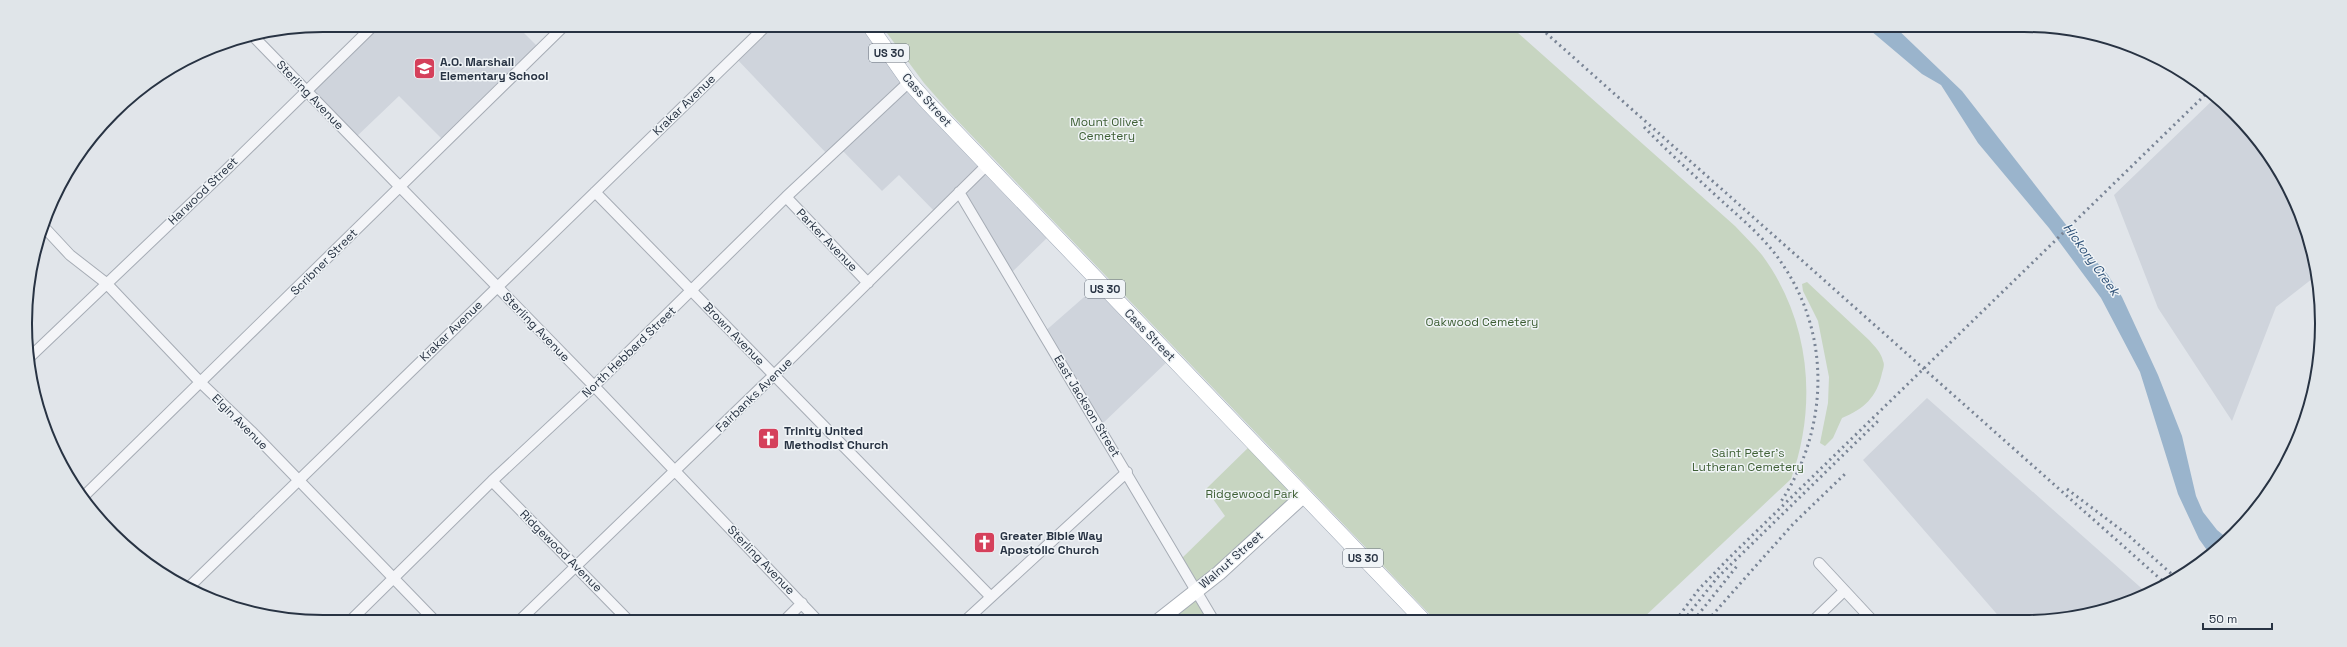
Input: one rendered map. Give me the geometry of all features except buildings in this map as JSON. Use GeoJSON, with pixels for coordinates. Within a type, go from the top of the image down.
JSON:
{"type":"FeatureCollection","features":[{"type":"Feature","properties":{"kind":"main road","name":"Cass Street"},"geometry":{"type":"LineString","coordinates":[[874,32],[908,82],[1418,615]]}},
{"type":"Feature","properties":{"kind":"street","name":"Harwood Street"},"geometry":{"type":"LineString","coordinates":[[34,354],[225,171],[367,32]]}},
{"type":"Feature","properties":{"kind":"street","name":"Scribner Street"},"geometry":{"type":"LineString","coordinates":[[87,493],[201,384],[558,32]]}},
{"type":"Feature","properties":{"kind":"street","name":"Krakar Avenue"},"geometry":{"type":"LineString","coordinates":[[192,584],[760,32]]}},
{"type":"Feature","properties":{"kind":"street","name":"Sterling Avenue"},"geometry":{"type":"LineString","coordinates":[[257,40],[594,386],[813,615]]}},
{"type":"Feature","properties":{"kind":"street","name":"North Hebbard Street"},"geometry":{"type":"LineString","coordinates":[[356,615],[492,481],[594,386],[786,197],[908,82]]}},
{"type":"Feature","properties":{"kind":"street","name":"Fairbanks Avenue"},"geometry":{"type":"LineString","coordinates":[[525,615],[774,375],[987,165]]}},
{"type":"Feature","properties":{"kind":"street","name":"Brown Avenue"},"geometry":{"type":"LineString","coordinates":[[595,192],[991,597]]}},
{"type":"Feature","properties":{"kind":"street","name":"East Jackson Street"},"geometry":{"type":"LineString","coordinates":[[959,192],[1127,472],[1211,615]]}},
{"type":"Feature","properties":{"kind":"street","name":"Parker Avenue"},"geometry":{"type":"LineString","coordinates":[[786,197],[868,283]]}},
{"type":"Feature","properties":{"kind":"street","name":"Elgin Avenue"},"geometry":{"type":"LineString","coordinates":[[47,230],[70,255],[106,283],[201,384],[251,431],[297,481],[429,615]]}},
{"type":"Feature","properties":{"kind":"street"},"geometry":{"type":"LineString","coordinates":[[972,615],[1127,472]]}},
{"type":"Feature","properties":{"kind":"street","name":"Ridgewood Avenue"},"geometry":{"type":"LineString","coordinates":[[492,481],[623,615]]}},
{"type":"Feature","properties":{"kind":"street","name":"Walnut Street"},"geometry":{"type":"LineString","coordinates":[[1165,615],[1219,573],[1303,496]]}},
{"type":"Feature","properties":{"kind":"street"},"geometry":{"type":"LineString","coordinates":[[1819,563],[1867,615]]}},
{"type":"Feature","properties":{"kind":"street"},"geometry":{"type":"LineString","coordinates":[[1819,615],[1844,591]]}},
{"type":"Feature","properties":{"kind":"street"},"geometry":{"type":"LineString","coordinates":[[790,615],[802,603]]}},
{"type":"Feature","properties":{"kind":"shaded area","name":"A.O. Marshall Elementary School"},"geometry":{"type":"Polygon","coordinates":[[[369,32],[523,32],[539,48],[444,141],[399,96],[355,138],[309,91],[369,32]]]}},
{"type":"Feature","properties":{"kind":"shaded area"},"geometry":{"type":"Polygon","coordinates":[[[761,32],[873,32],[987,165],[936,213],[899,175],[882,191],[838,146],[828,155],[735,57],[761,32]]]}},
{"type":"Feature","properties":{"kind":"shaded area"},"geometry":{"type":"Polygon","coordinates":[[[2212,101],[2230,117],[2255,146],[2276,178],[2285,195],[2300,230],[2312,279],[2276,307],[2232,421],[2158,308],[2114,195],[2212,101]]]}},
{"type":"Feature","properties":{"kind":"shaded area"},"geometry":{"type":"Polygon","coordinates":[[[987,166],[1051,234],[1009,275],[960,192],[987,166]]]}},
{"type":"Feature","properties":{"kind":"shaded area"},"geometry":{"type":"Polygon","coordinates":[[[1099,284],[1170,359],[1100,426],[1043,333],[1099,284]]]}},
{"type":"Feature","properties":{"kind":"shaded area"},"geometry":{"type":"Polygon","coordinates":[[[1927,398],[2143,589],[2117,600],[2062,613],[1998,615],[1863,460],[1927,398]]]}},
{"type":"Feature","properties":{"kind":"green space","name":"Oakwood Cemetery"},"geometry":{"type":"Polygon","coordinates":[[[886,32],[1517,32],[1735,226],[1762,255],[1778,280],[1791,307],[1805,363],[1805,422],[1791,479],[1646,615],[1430,615],[953,116],[924,83],[886,32]]]}},
{"type":"Feature","properties":{"kind":"green space"},"geometry":{"type":"Polygon","coordinates":[[[1807,282],[1869,340],[1879,352],[1884,364],[1880,381],[1873,395],[1857,411],[1842,418],[1833,438],[1825,446],[1820,443],[1828,403],[1829,377],[1818,321],[1803,291],[1802,284],[1807,282]]]}},
{"type":"Feature","properties":{"kind":"green space","name":"Ridgewood Park"},"geometry":{"type":"Polygon","coordinates":[[[1252,444],[1301,496],[1196,589],[1180,560],[1225,516],[1206,489],[1252,444]]]}},
{"type":"Feature","properties":{"kind":"green space"},"geometry":{"type":"Polygon","coordinates":[[[1196,591],[1210,615],[1166,615],[1196,591]]]}},
{"type":"Feature","properties":{"kind":"water","name":"Hickory Creek"},"geometry":{"type":"Polygon","coordinates":[[[1872,32],[1900,32],[1962,91],[2081,244],[2108,275],[2122,297],[2158,375],[2182,436],[2196,496],[2203,512],[2217,530],[2224,536],[2207,550],[2199,539],[2178,494],[2140,372],[2101,298],[2049,228],[1978,143],[1941,85],[1922,74],[1872,32]]]}},
{"type":"Feature","properties":{"kind":"railway"},"geometry":{"type":"LineString","coordinates":[[1545,32],[2161,580]]}},
{"type":"Feature","properties":{"kind":"railway"},"geometry":{"type":"LineString","coordinates":[[1680,615],[1699,589],[1730,557],[2205,95]]}},
{"type":"Feature","properties":{"kind":"railway"},"geometry":{"type":"LineString","coordinates":[[1644,127],[1770,247],[1783,265],[1799,293],[1810,323],[1816,353],[1818,384],[1815,415],[1808,446],[1796,475],[1780,503]]}},
{"type":"Feature","properties":{"kind":"railway"},"geometry":{"type":"LineString","coordinates":[[1688,615],[1717,578],[1878,421]]}},
{"type":"Feature","properties":{"kind":"railway"},"geometry":{"type":"LineString","coordinates":[[1712,615],[1793,524],[1847,472]]}},
{"type":"Feature","properties":{"kind":"railway"},"geometry":{"type":"LineString","coordinates":[[2067,489],[2128,535],[2172,574]]}},
{"type":"Feature","properties":{"kind":"railway"},"geometry":{"type":"LineString","coordinates":[[1698,615],[1737,566]]}},
{"type":"Feature","properties":{"kind":"place","name":"A.O. Marshall Elementary School"},"geometry":{"type":"Point","coordinates":[424,69]}},
{"type":"Feature","properties":{"kind":"place","name":"Trinity United Methodist Church"},"geometry":{"type":"Point","coordinates":[769,438]}},
{"type":"Feature","properties":{"kind":"place","name":"Greater Bible Way Apostolic Church"},"geometry":{"type":"Point","coordinates":[984,543]}},
{"type":"Feature","properties":{"kind":"park label","name":"Mount Olivet Cemetery"},"geometry":{"type":"Point","coordinates":[1107,129]}},
{"type":"Feature","properties":{"kind":"park label","name":"Saint Peter's Lutheran Cemetery"},"geometry":{"type":"Point","coordinates":[1748,460]}}]}
